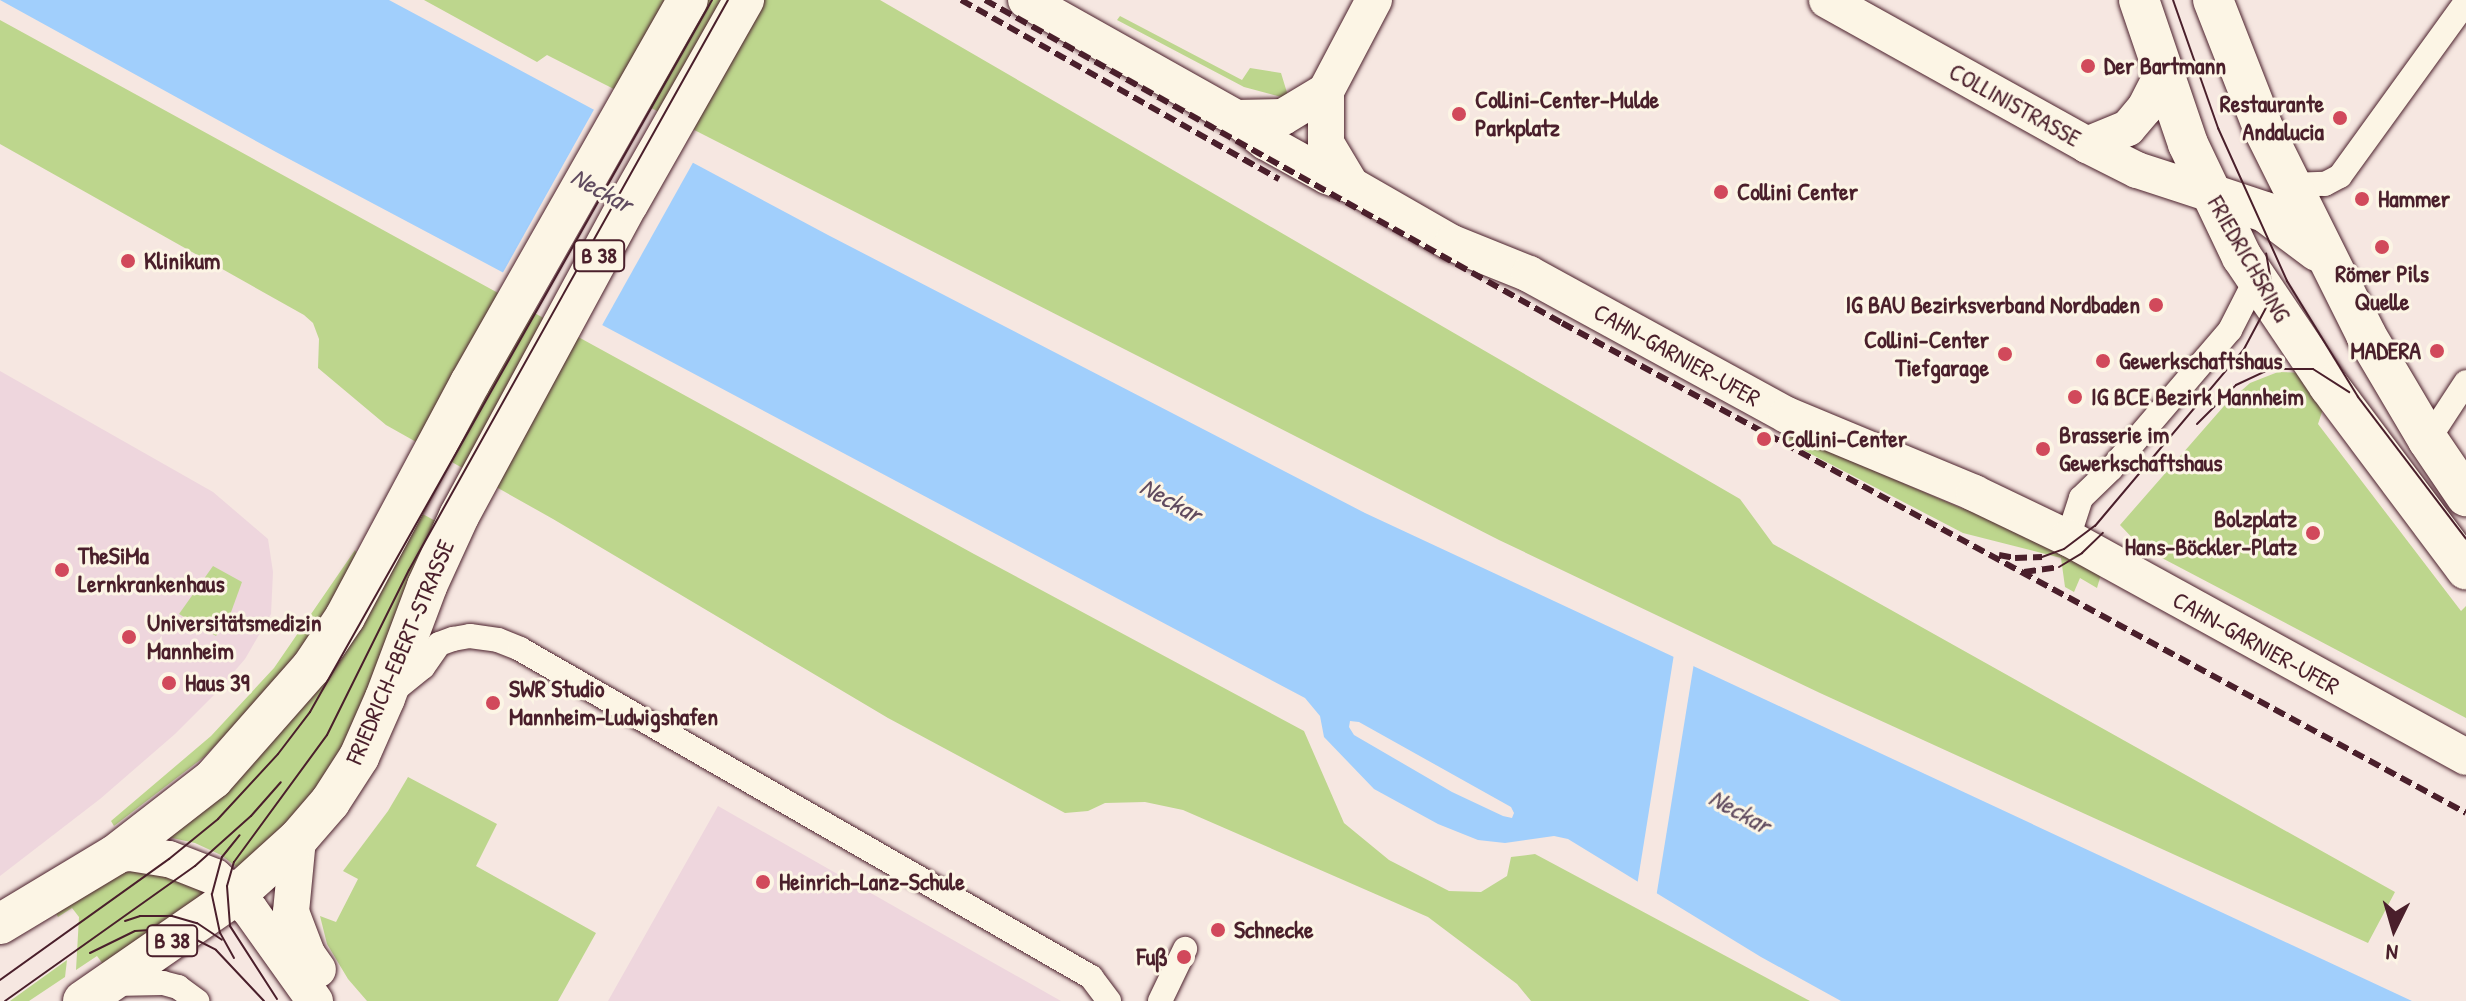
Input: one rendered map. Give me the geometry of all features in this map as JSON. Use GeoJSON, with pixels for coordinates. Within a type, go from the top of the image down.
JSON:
{"type":"FeatureCollection","features":[{"type":"Feature","properties":{"kind":"main road","name":"B 38"},"geometry":{"type":"LineString","coordinates":[[0,924],[115,855],[213,779],[277,711],[328,643],[413,494],[470,383],[688,0]]}},
{"type":"Feature","properties":{"kind":"main road","name":"FRIEDRICH-EBERT-STRASSE"},"geometry":{"type":"LineString","coordinates":[[96,992],[236,895],[298,839],[330,802],[352,768],[385,698],[427,586],[459,516],[628,204],[744,0]]}},
{"type":"Feature","properties":{"kind":"main road","name":"FRIEDRICHSRING"},"geometry":{"type":"LineString","coordinates":[[2139,0],[2162,75],[2211,194],[2256,279],[2402,488],[2466,569]]}},
{"type":"Feature","properties":{"kind":"main road"},"geometry":{"type":"LineString","coordinates":[[2213,0],[2239,73],[2327,259],[2366,335],[2428,440],[2466,496]]}},
{"type":"Feature","properties":{"kind":"main road"},"geometry":{"type":"LineString","coordinates":[[2211,194],[2265,212],[2327,259]]}},
{"type":"Feature","properties":{"kind":"street","name":"CAHN-GARNIER-UFER"},"geometry":{"type":"LineString","coordinates":[[1026,0],[1236,118],[1266,142],[1327,176],[1351,185],[1452,243],[1529,274],[1751,396],[1764,417],[1764,439],[1787,427],[1842,440],[1974,493],[2068,538],[2466,757]]}},
{"type":"Feature","properties":{"kind":"street"},"geometry":{"type":"LineString","coordinates":[[1351,185],[1326,143],[1326,91],[1374,0]]}},
{"type":"Feature","properties":{"kind":"street","name":"COLLINISTRASSE"},"geometry":{"type":"LineString","coordinates":[[1827,0],[2087,145],[2137,170],[2211,194]]}},
{"type":"Feature","properties":{"kind":"street"},"geometry":{"type":"LineString","coordinates":[[2290,185],[2325,184],[2340,176],[2466,2]]}},
{"type":"Feature","properties":{"kind":"street"},"geometry":{"type":"LineString","coordinates":[[2087,145],[2128,128],[2145,108],[2162,75]]}},
{"type":"Feature","properties":{"kind":"street"},"geometry":{"type":"LineString","coordinates":[[1236,118],[1283,117],[1326,91]]}},
{"type":"Feature","properties":{"kind":"street"},"geometry":{"type":"LineString","coordinates":[[2068,538],[2081,498],[2111,469],[2230,330],[2256,279]]}},
{"type":"Feature","properties":{"kind":"street"},"geometry":{"type":"LineString","coordinates":[[2428,440],[2466,382]]}},
{"type":"Feature","properties":{"kind":"street"},"geometry":{"type":"LineString","coordinates":[[385,698],[423,667],[439,644],[470,636],[498,640],[543,662],[1091,977],[1109,1001]]}},
{"type":"Feature","properties":{"kind":"street"},"geometry":{"type":"LineString","coordinates":[[298,839],[290,892],[293,924],[307,954],[340,1001]]}},
{"type":"Feature","properties":{"kind":"street"},"geometry":{"type":"LineString","coordinates":[[115,855],[146,854],[195,866],[236,895],[315,1001]]}},
{"type":"Feature","properties":{"kind":"street"},"geometry":{"type":"LineString","coordinates":[[1160,1001],[1185,949]]}},
{"type":"Feature","properties":{"kind":"street"},"geometry":{"type":"LineString","coordinates":[[96,992],[163,983],[178,987],[197,1001]]}},
{"type":"Feature","properties":{"kind":"shaded area","name":"Universitätsmedizin Mannheim"},"geometry":{"type":"Polygon","coordinates":[[[0,371],[213,492],[268,539],[273,572],[271,614],[245,659],[214,695],[175,734],[100,799],[0,876],[0,371]]]}},
{"type":"Feature","properties":{"kind":"shaded area","name":"Heinrich-Lanz-Schule"},"geometry":{"type":"Polygon","coordinates":[[[718,806],[983,957],[1061,1001],[608,1001],[718,806]]]}},
{"type":"Feature","properties":{"kind":"green space"},"geometry":{"type":"Polygon","coordinates":[[[424,0],[880,0],[1740,499],[1773,544],[2395,892],[2368,943],[1820,693],[1499,540],[547,55],[537,62],[424,0]]]}},
{"type":"Feature","properties":{"kind":"green space"},"geometry":{"type":"Polygon","coordinates":[[[1120,16],[1242,80],[1250,68],[1281,73],[1289,99],[1244,87],[1117,20],[1120,16]]]}},
{"type":"Feature","properties":{"kind":"green space"},"geometry":{"type":"Polygon","coordinates":[[[0,20],[974,554],[1304,731],[1344,823],[1389,860],[1449,891],[1481,892],[1507,876],[1511,857],[1535,854],[1810,1001],[1531,1001],[1517,984],[1428,917],[1183,810],[1145,802],[1105,803],[1088,811],[1065,813],[888,718],[553,519],[386,425],[318,368],[319,339],[313,323],[304,315],[0,144],[0,20]]]}},
{"type":"Feature","properties":{"kind":"green space"},"geometry":{"type":"Polygon","coordinates":[[[2278,372],[2305,373],[2325,403],[2318,424],[2461,611],[2466,606],[2466,718],[2141,547],[2120,525],[2224,406],[2250,383],[2278,372]]]}},
{"type":"Feature","properties":{"kind":"green space"},"geometry":{"type":"Polygon","coordinates":[[[1793,436],[1961,508],[2009,523],[2102,571],[2097,588],[2080,578],[2074,592],[2065,587],[2061,558],[1963,533],[1786,441],[1793,436]]]}},
{"type":"Feature","properties":{"kind":"green space"},"geometry":{"type":"Polygon","coordinates":[[[419,512],[441,524],[346,755],[243,872],[221,855],[195,843],[163,836],[419,512]]]}},
{"type":"Feature","properties":{"kind":"green space"},"geometry":{"type":"Polygon","coordinates":[[[355,550],[361,562],[332,609],[259,700],[204,757],[114,826],[111,821],[211,736],[274,668],[355,550]]]}},
{"type":"Feature","properties":{"kind":"green space"},"geometry":{"type":"Polygon","coordinates":[[[213,566],[242,582],[230,615],[216,636],[179,614],[213,566]]]}},
{"type":"Feature","properties":{"kind":"green space"},"geometry":{"type":"Polygon","coordinates":[[[408,777],[497,824],[476,866],[596,933],[558,1001],[367,1001],[348,979],[327,944],[320,916],[336,922],[358,879],[343,871],[388,811],[408,777]]]}},
{"type":"Feature","properties":{"kind":"green space"},"geometry":{"type":"Polygon","coordinates":[[[134,870],[206,885],[206,903],[106,968],[97,956],[76,970],[79,917],[72,908],[58,917],[52,906],[111,876],[134,870]]]}},
{"type":"Feature","properties":{"kind":"green space"},"geometry":{"type":"Polygon","coordinates":[[[67,960],[65,977],[29,1001],[10,1001],[67,960]]]}},
{"type":"Feature","properties":{"kind":"water","name":"Neckar"},"geometry":{"type":"Polygon","coordinates":[[[0,0],[389,0],[828,235],[1365,513],[2412,1001],[1841,1001],[1761,957],[1568,839],[1554,836],[1505,843],[1478,840],[1438,824],[1374,789],[1324,737],[1320,716],[1305,698],[276,152],[0,0]],[[1350,721],[1349,727],[1354,735],[1452,792],[1512,818],[1514,813],[1511,807],[1359,722],[1350,721]]]}},
{"type":"Feature","properties":{"kind":"pier"},"geometry":{"type":"Polygon","coordinates":[[[596,106],[695,159],[600,329],[501,276],[596,106]]]}},
{"type":"Feature","properties":{"kind":"pier"},"geometry":{"type":"Polygon","coordinates":[[[1674,654],[1694,663],[1656,898],[1637,886],[1674,654]]]}},
{"type":"Feature","properties":{"kind":"tram line"},"geometry":{"type":"LineString","coordinates":[[0,980],[169,859],[218,819],[278,754],[310,712],[712,0]]}},
{"type":"Feature","properties":{"kind":"tram line"},"geometry":{"type":"LineString","coordinates":[[277,999],[230,926],[227,886],[234,862],[327,735],[409,570],[728,0]]}},
{"type":"Feature","properties":{"kind":"tram line"},"geometry":{"type":"LineString","coordinates":[[2173,0],[2218,128],[2287,281],[2358,397],[2466,539]]}},
{"type":"Feature","properties":{"kind":"tram line"},"geometry":{"type":"LineString","coordinates":[[2042,557],[2064,549],[2095,526],[2244,349],[2268,304],[2271,281],[2266,253]]}},
{"type":"Feature","properties":{"kind":"tram line"},"geometry":{"type":"LineString","coordinates":[[2197,424],[2236,385],[2270,369],[2313,369],[2349,392]]}},
{"type":"Feature","properties":{"kind":"tram line"},"geometry":{"type":"LineString","coordinates":[[2059,567],[2082,553],[2103,533]]}},
{"type":"Feature","properties":{"kind":"tram line"},"geometry":{"type":"LineString","coordinates":[[5,1001],[195,866],[251,816],[281,782]]}},
{"type":"Feature","properties":{"kind":"tram line"},"geometry":{"type":"LineString","coordinates":[[234,958],[220,933],[212,894],[222,857],[240,835]]}},
{"type":"Feature","properties":{"kind":"tram line"},"geometry":{"type":"LineString","coordinates":[[125,921],[140,916],[172,916],[197,923],[222,940]]}},
{"type":"Feature","properties":{"kind":"tram line"},"geometry":{"type":"LineString","coordinates":[[90,953],[135,931],[165,929],[181,932],[216,950],[264,1001]]}},
{"type":"Feature","properties":{"kind":"railway"},"geometry":{"type":"LineString","coordinates":[[961,0],[1279,179]]}},
{"type":"Feature","properties":{"kind":"railway"},"geometry":{"type":"LineString","coordinates":[[985,0],[1562,323],[2466,813]]}},
{"type":"Feature","properties":{"kind":"railway"},"geometry":{"type":"LineString","coordinates":[[1999,555],[2042,557]]}},
{"type":"Feature","properties":{"kind":"railway"},"geometry":{"type":"LineString","coordinates":[[2024,572],[2059,567]]}},
{"type":"Feature","properties":{"kind":"place","name":"Der Bartmann"},"geometry":{"type":"Point","coordinates":[2088,66]}},
{"type":"Feature","properties":{"kind":"place","name":"Collini-Center-Mulde Parkplatz"},"geometry":{"type":"Point","coordinates":[1459,114]}},
{"type":"Feature","properties":{"kind":"place","name":"Restaurante Andalucia"},"geometry":{"type":"Point","coordinates":[2340,118]}},
{"type":"Feature","properties":{"kind":"place","name":"Collini Center"},"geometry":{"type":"Point","coordinates":[1721,192]}},
{"type":"Feature","properties":{"kind":"place","name":"Hammer"},"geometry":{"type":"Point","coordinates":[2362,199]}},
{"type":"Feature","properties":{"kind":"place","name":"Römer Pils Quelle"},"geometry":{"type":"Point","coordinates":[2382,247]}},
{"type":"Feature","properties":{"kind":"place","name":"Klinikum"},"geometry":{"type":"Point","coordinates":[128,261]}},
{"type":"Feature","properties":{"kind":"place","name":"IG BAU Bezirksverband Nordbaden"},"geometry":{"type":"Point","coordinates":[2156,305]}},
{"type":"Feature","properties":{"kind":"place","name":"MADERA"},"geometry":{"type":"Point","coordinates":[2437,351]}},
{"type":"Feature","properties":{"kind":"place","name":"Collini-Center Tiefgarage"},"geometry":{"type":"Point","coordinates":[2005,354]}},
{"type":"Feature","properties":{"kind":"place","name":"Gewerkschaftshaus"},"geometry":{"type":"Point","coordinates":[2103,361]}},
{"type":"Feature","properties":{"kind":"place","name":"IG BCE Bezirk Mannheim"},"geometry":{"type":"Point","coordinates":[2075,397]}},
{"type":"Feature","properties":{"kind":"place","name":"Collini-Center"},"geometry":{"type":"Point","coordinates":[1764,439]}},
{"type":"Feature","properties":{"kind":"place","name":"Brasserie im Gewerkschaftshaus"},"geometry":{"type":"Point","coordinates":[2043,449]}},
{"type":"Feature","properties":{"kind":"place","name":"Bolzplatz Hans-Böckler-Platz"},"geometry":{"type":"Point","coordinates":[2313,533]}},
{"type":"Feature","properties":{"kind":"place","name":"TheSiMa Lernkrankenhaus"},"geometry":{"type":"Point","coordinates":[62,570]}},
{"type":"Feature","properties":{"kind":"place","name":"Universitätsmedizin Mannheim"},"geometry":{"type":"Point","coordinates":[129,637]}},
{"type":"Feature","properties":{"kind":"place","name":"Haus 39"},"geometry":{"type":"Point","coordinates":[169,683]}},
{"type":"Feature","properties":{"kind":"place","name":"SWR Studio Mannheim-Ludwigshafen"},"geometry":{"type":"Point","coordinates":[493,703]}},
{"type":"Feature","properties":{"kind":"place","name":"Heinrich-Lanz-Schule"},"geometry":{"type":"Point","coordinates":[763,882]}},
{"type":"Feature","properties":{"kind":"place","name":"Schnecke"},"geometry":{"type":"Point","coordinates":[1218,930]}},
{"type":"Feature","properties":{"kind":"place","name":"Fuß"},"geometry":{"type":"Point","coordinates":[1184,957]}}]}
